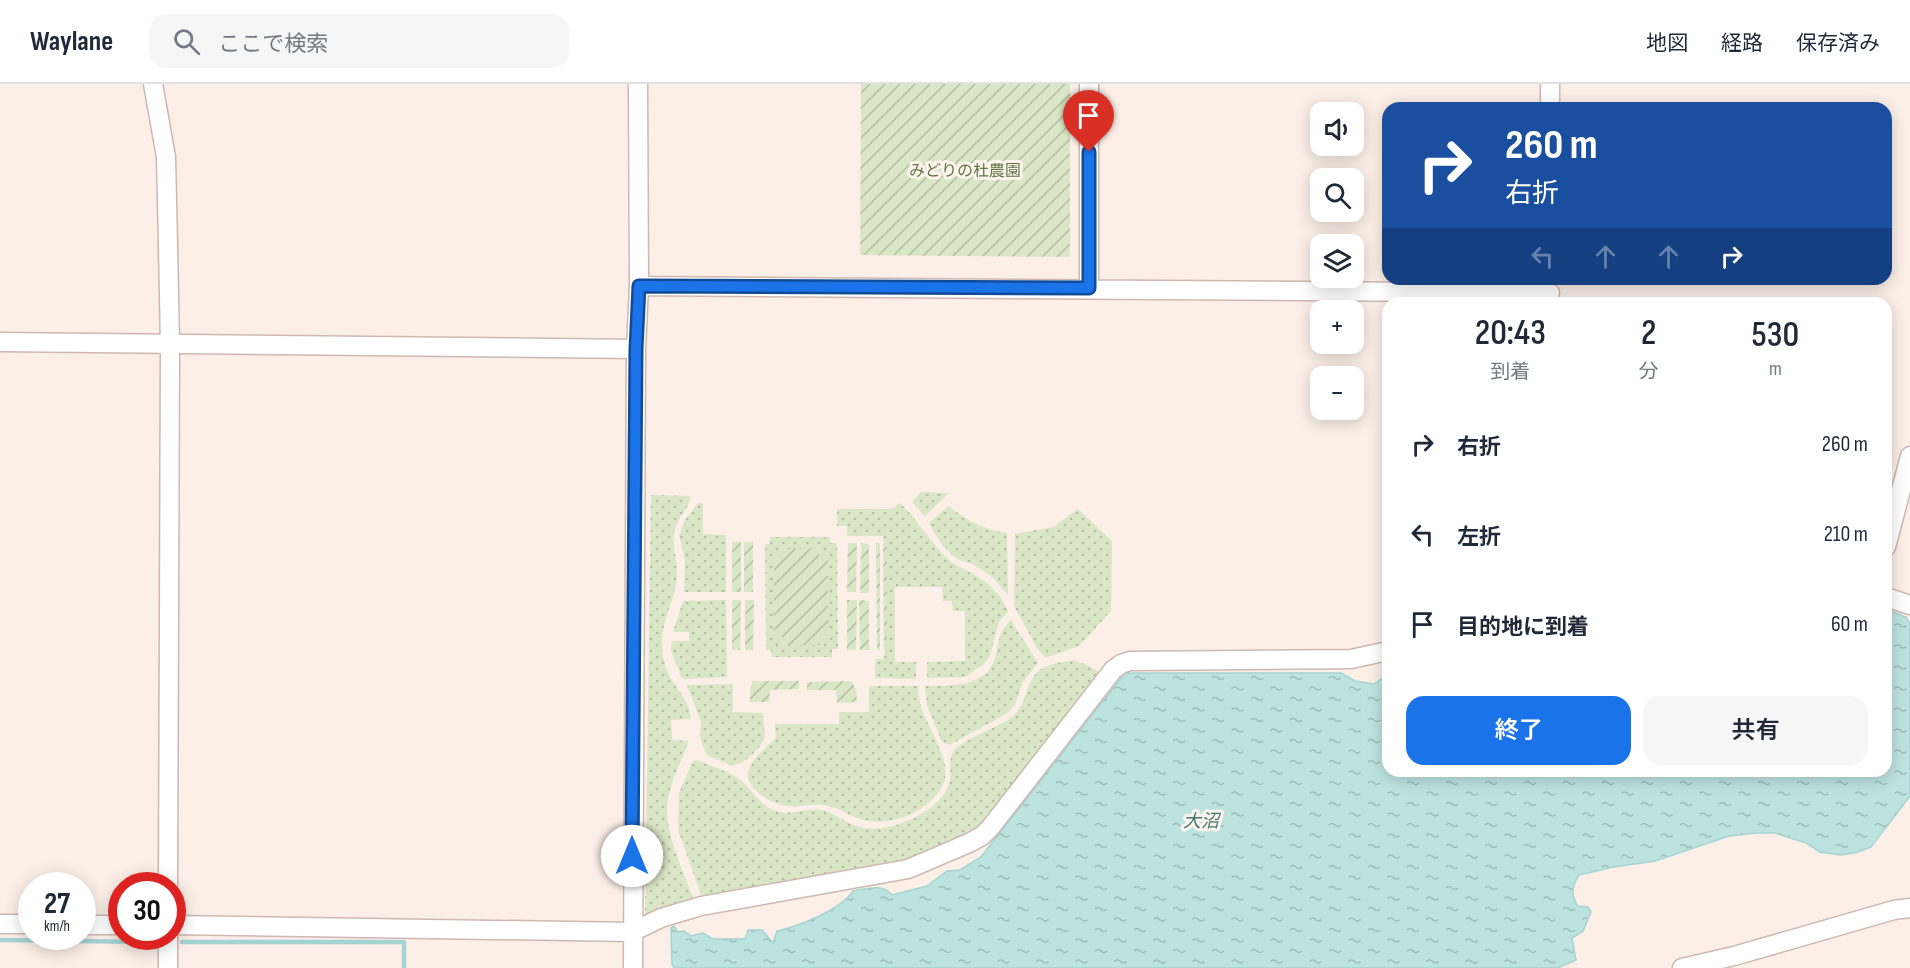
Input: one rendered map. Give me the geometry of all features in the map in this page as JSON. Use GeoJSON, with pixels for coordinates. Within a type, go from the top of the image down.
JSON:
{"type":"FeatureCollection","features":[{"type":"Feature","properties":{"kind":"street"},"geometry":{"type":"LineString","coordinates":[[153,84],[166,157],[170,344],[168,872]]}},
{"type":"Feature","properties":{"kind":"street"},"geometry":{"type":"LineString","coordinates":[[633,968],[636,349],[639,286],[638,84]]}},
{"type":"Feature","properties":{"kind":"street"},"geometry":{"type":"LineString","coordinates":[[1089,84],[1089,288]]}},
{"type":"Feature","properties":{"kind":"street"},"geometry":{"type":"LineString","coordinates":[[1550,84],[1550,102]]}},
{"type":"Feature","properties":{"kind":"street"},"geometry":{"type":"LineString","coordinates":[[639,286],[1550,292]]}},
{"type":"Feature","properties":{"kind":"street"},"geometry":{"type":"LineString","coordinates":[[0,342],[636,349]]}},
{"type":"Feature","properties":{"kind":"street"},"geometry":{"type":"LineString","coordinates":[[1892,524],[1910,456]]}},
{"type":"Feature","properties":{"kind":"street"},"geometry":{"type":"LineString","coordinates":[[1892,599],[1910,605]]}},
{"type":"Feature","properties":{"kind":"street"},"geometry":{"type":"LineString","coordinates":[[186,925],[632,932],[661,918],[701,906],[909,869],[982,836],[1113,670],[1121,664],[1130,661],[1351,659],[1382,652]]}},
{"type":"Feature","properties":{"kind":"street"},"geometry":{"type":"LineString","coordinates":[[1682,968],[1734,956],[1894,910],[1910,908]]}},
{"type":"Feature","properties":{"kind":"street"},"geometry":{"type":"LineString","coordinates":[[0,924],[18,924]]}},
{"type":"Feature","properties":{"kind":"street"},"geometry":{"type":"LineString","coordinates":[[168,950],[168,968]]}},
{"type":"Feature","properties":{"kind":"green space","name":"みどりの杜農園"},"geometry":{"type":"Polygon","coordinates":[[[861,84],[1070,84],[1070,257],[860,255],[861,84]]]}},
{"type":"Feature","properties":{"kind":"green space"},"geometry":{"type":"Polygon","coordinates":[[[921,492],[949,493],[925,516],[912,502],[921,492]]]}},
{"type":"Feature","properties":{"kind":"green space"},"geometry":{"type":"Polygon","coordinates":[[[651,495],[690,496],[674,534],[677,579],[663,629],[662,644],[668,672],[687,704],[691,719],[671,720],[672,740],[689,741],[672,783],[667,808],[673,842],[693,898],[689,903],[645,922],[651,495]]]}},
{"type":"Feature","properties":{"kind":"green space"},"geometry":{"type":"Polygon","coordinates":[[[698,503],[703,503],[703,534],[726,535],[726,592],[684,592],[685,561],[679,535],[685,520],[698,503]]]}},
{"type":"Feature","properties":{"kind":"green space"},"geometry":{"type":"Polygon","coordinates":[[[900,503],[942,553],[952,562],[989,585],[998,594],[1008,611],[999,622],[989,658],[965,677],[927,678],[927,662],[965,661],[965,611],[953,611],[952,601],[943,601],[942,587],[895,587],[895,662],[916,662],[916,679],[875,678],[875,659],[884,659],[885,650],[887,650],[886,543],[884,543],[883,536],[847,536],[847,526],[837,526],[837,509],[891,509],[900,503]]]}},
{"type":"Feature","properties":{"kind":"green space"},"geometry":{"type":"Polygon","coordinates":[[[948,506],[976,524],[1007,533],[1008,595],[993,578],[973,564],[959,560],[942,545],[929,523],[948,506]]]}},
{"type":"Feature","properties":{"kind":"green space"},"geometry":{"type":"Polygon","coordinates":[[[1078,509],[1112,541],[1111,611],[1079,646],[1045,658],[1014,606],[1015,534],[1053,527],[1078,509]]]}},
{"type":"Feature","properties":{"kind":"green space"},"geometry":{"type":"Polygon","coordinates":[[[770,537],[830,537],[830,543],[837,543],[838,649],[832,649],[832,657],[772,657],[771,650],[766,650],[765,544],[770,544],[770,537]],[[782,549],[782,557],[774,558],[783,645],[827,636],[819,549],[782,549]]]}},
{"type":"Feature","properties":{"kind":"green space"},"geometry":{"type":"Polygon","coordinates":[[[732,542],[741,542],[741,592],[732,592],[732,542]]]}},
{"type":"Feature","properties":{"kind":"green space"},"geometry":{"type":"Polygon","coordinates":[[[744,542],[753,542],[753,592],[744,592],[744,542]]]}},
{"type":"Feature","properties":{"kind":"green space"},"geometry":{"type":"Polygon","coordinates":[[[848,543],[857,543],[856,592],[847,592],[848,543]]]}},
{"type":"Feature","properties":{"kind":"green space"},"geometry":{"type":"Polygon","coordinates":[[[861,543],[869,544],[869,593],[860,593],[861,543]]]}},
{"type":"Feature","properties":{"kind":"green space"},"geometry":{"type":"Polygon","coordinates":[[[876,543],[880,543],[880,650],[877,650],[876,543]]]}},
{"type":"Feature","properties":{"kind":"green space"},"geometry":{"type":"Polygon","coordinates":[[[883,543],[887,543],[887,650],[884,650],[883,543]]]}},
{"type":"Feature","properties":{"kind":"green space"},"geometry":{"type":"Polygon","coordinates":[[[819,548],[819,557],[828,557],[828,636],[820,637],[820,645],[783,646],[783,637],[774,637],[774,558],[781,557],[782,549],[819,548]]]}},
{"type":"Feature","properties":{"kind":"green space"},"geometry":{"type":"Polygon","coordinates":[[[726,600],[727,677],[685,679],[681,677],[671,650],[672,641],[689,641],[689,632],[673,632],[683,601],[726,600]]]}},
{"type":"Feature","properties":{"kind":"green space"},"geometry":{"type":"Polygon","coordinates":[[[732,600],[741,600],[740,650],[732,650],[732,600]]]}},
{"type":"Feature","properties":{"kind":"green space"},"geometry":{"type":"Polygon","coordinates":[[[745,600],[754,600],[753,650],[745,650],[745,600]]]}},
{"type":"Feature","properties":{"kind":"green space"},"geometry":{"type":"Polygon","coordinates":[[[847,600],[857,600],[856,650],[847,650],[847,600]]]}},
{"type":"Feature","properties":{"kind":"green space"},"geometry":{"type":"Polygon","coordinates":[[[859,600],[869,601],[869,650],[860,650],[859,600]]]}},
{"type":"Feature","properties":{"kind":"green space"},"geometry":{"type":"Polygon","coordinates":[[[1011,620],[1038,663],[1023,682],[1015,705],[1008,713],[950,745],[942,742],[927,706],[925,686],[958,685],[978,679],[986,673],[992,665],[1002,631],[1011,620]]]}},
{"type":"Feature","properties":{"kind":"green space"},"geometry":{"type":"Polygon","coordinates":[[[1073,660],[1100,672],[1100,680],[1046,741],[984,826],[908,865],[702,897],[678,830],[679,793],[693,761],[697,760],[734,776],[743,782],[764,805],[782,813],[822,810],[860,827],[870,829],[892,826],[923,813],[939,800],[949,785],[951,760],[957,747],[1012,717],[1021,705],[1038,671],[1051,664],[1073,660]]]}},
{"type":"Feature","properties":{"kind":"green space"},"geometry":{"type":"Polygon","coordinates":[[[753,681],[799,681],[799,689],[770,690],[769,702],[750,702],[750,689],[753,681]]]}},
{"type":"Feature","properties":{"kind":"green space"},"geometry":{"type":"Polygon","coordinates":[[[851,681],[856,689],[857,702],[837,703],[836,690],[807,690],[807,682],[851,681]]]}},
{"type":"Feature","properties":{"kind":"green space"},"geometry":{"type":"Polygon","coordinates":[[[733,684],[733,712],[763,713],[765,737],[752,755],[733,766],[708,756],[700,735],[701,722],[687,685],[733,684]]]}},
{"type":"Feature","properties":{"kind":"green space"},"geometry":{"type":"Polygon","coordinates":[[[869,686],[918,686],[921,706],[942,755],[946,774],[938,793],[930,802],[919,810],[895,820],[869,821],[828,806],[782,805],[764,797],[753,787],[749,781],[749,769],[757,756],[776,738],[775,724],[839,724],[839,712],[869,712],[869,686]]]}},
{"type":"Feature","properties":{"kind":"water","name":"大沼"},"geometry":{"type":"Polygon","coordinates":[[[1892,612],[1906,617],[1910,624],[1910,796],[1871,847],[1858,852],[1841,855],[1820,852],[1806,843],[1775,833],[1756,833],[1729,836],[1655,861],[1579,875],[1573,886],[1574,898],[1578,906],[1588,907],[1591,912],[1583,931],[1572,938],[1576,960],[1558,968],[674,968],[672,964],[671,928],[674,926],[678,932],[684,931],[691,936],[703,933],[713,939],[745,939],[748,930],[762,930],[773,943],[777,931],[829,911],[853,891],[879,888],[892,895],[927,886],[947,871],[960,870],[981,857],[1125,673],[1341,673],[1355,681],[1374,684],[1382,678],[1382,777],[1892,777],[1892,612]]]}},
{"type":"Feature","properties":{"kind":"waterway"},"geometry":{"type":"LineString","coordinates":[[0,940],[108,941]]}},
{"type":"Feature","properties":{"kind":"waterway"},"geometry":{"type":"LineString","coordinates":[[186,942],[404,942],[404,968]]}},
{"type":"Feature","properties":{"kind":"route"},"geometry":{"type":"LineString","coordinates":[[632,856],[636,349],[639,286],[1089,288],[1089,152]]}}]}
